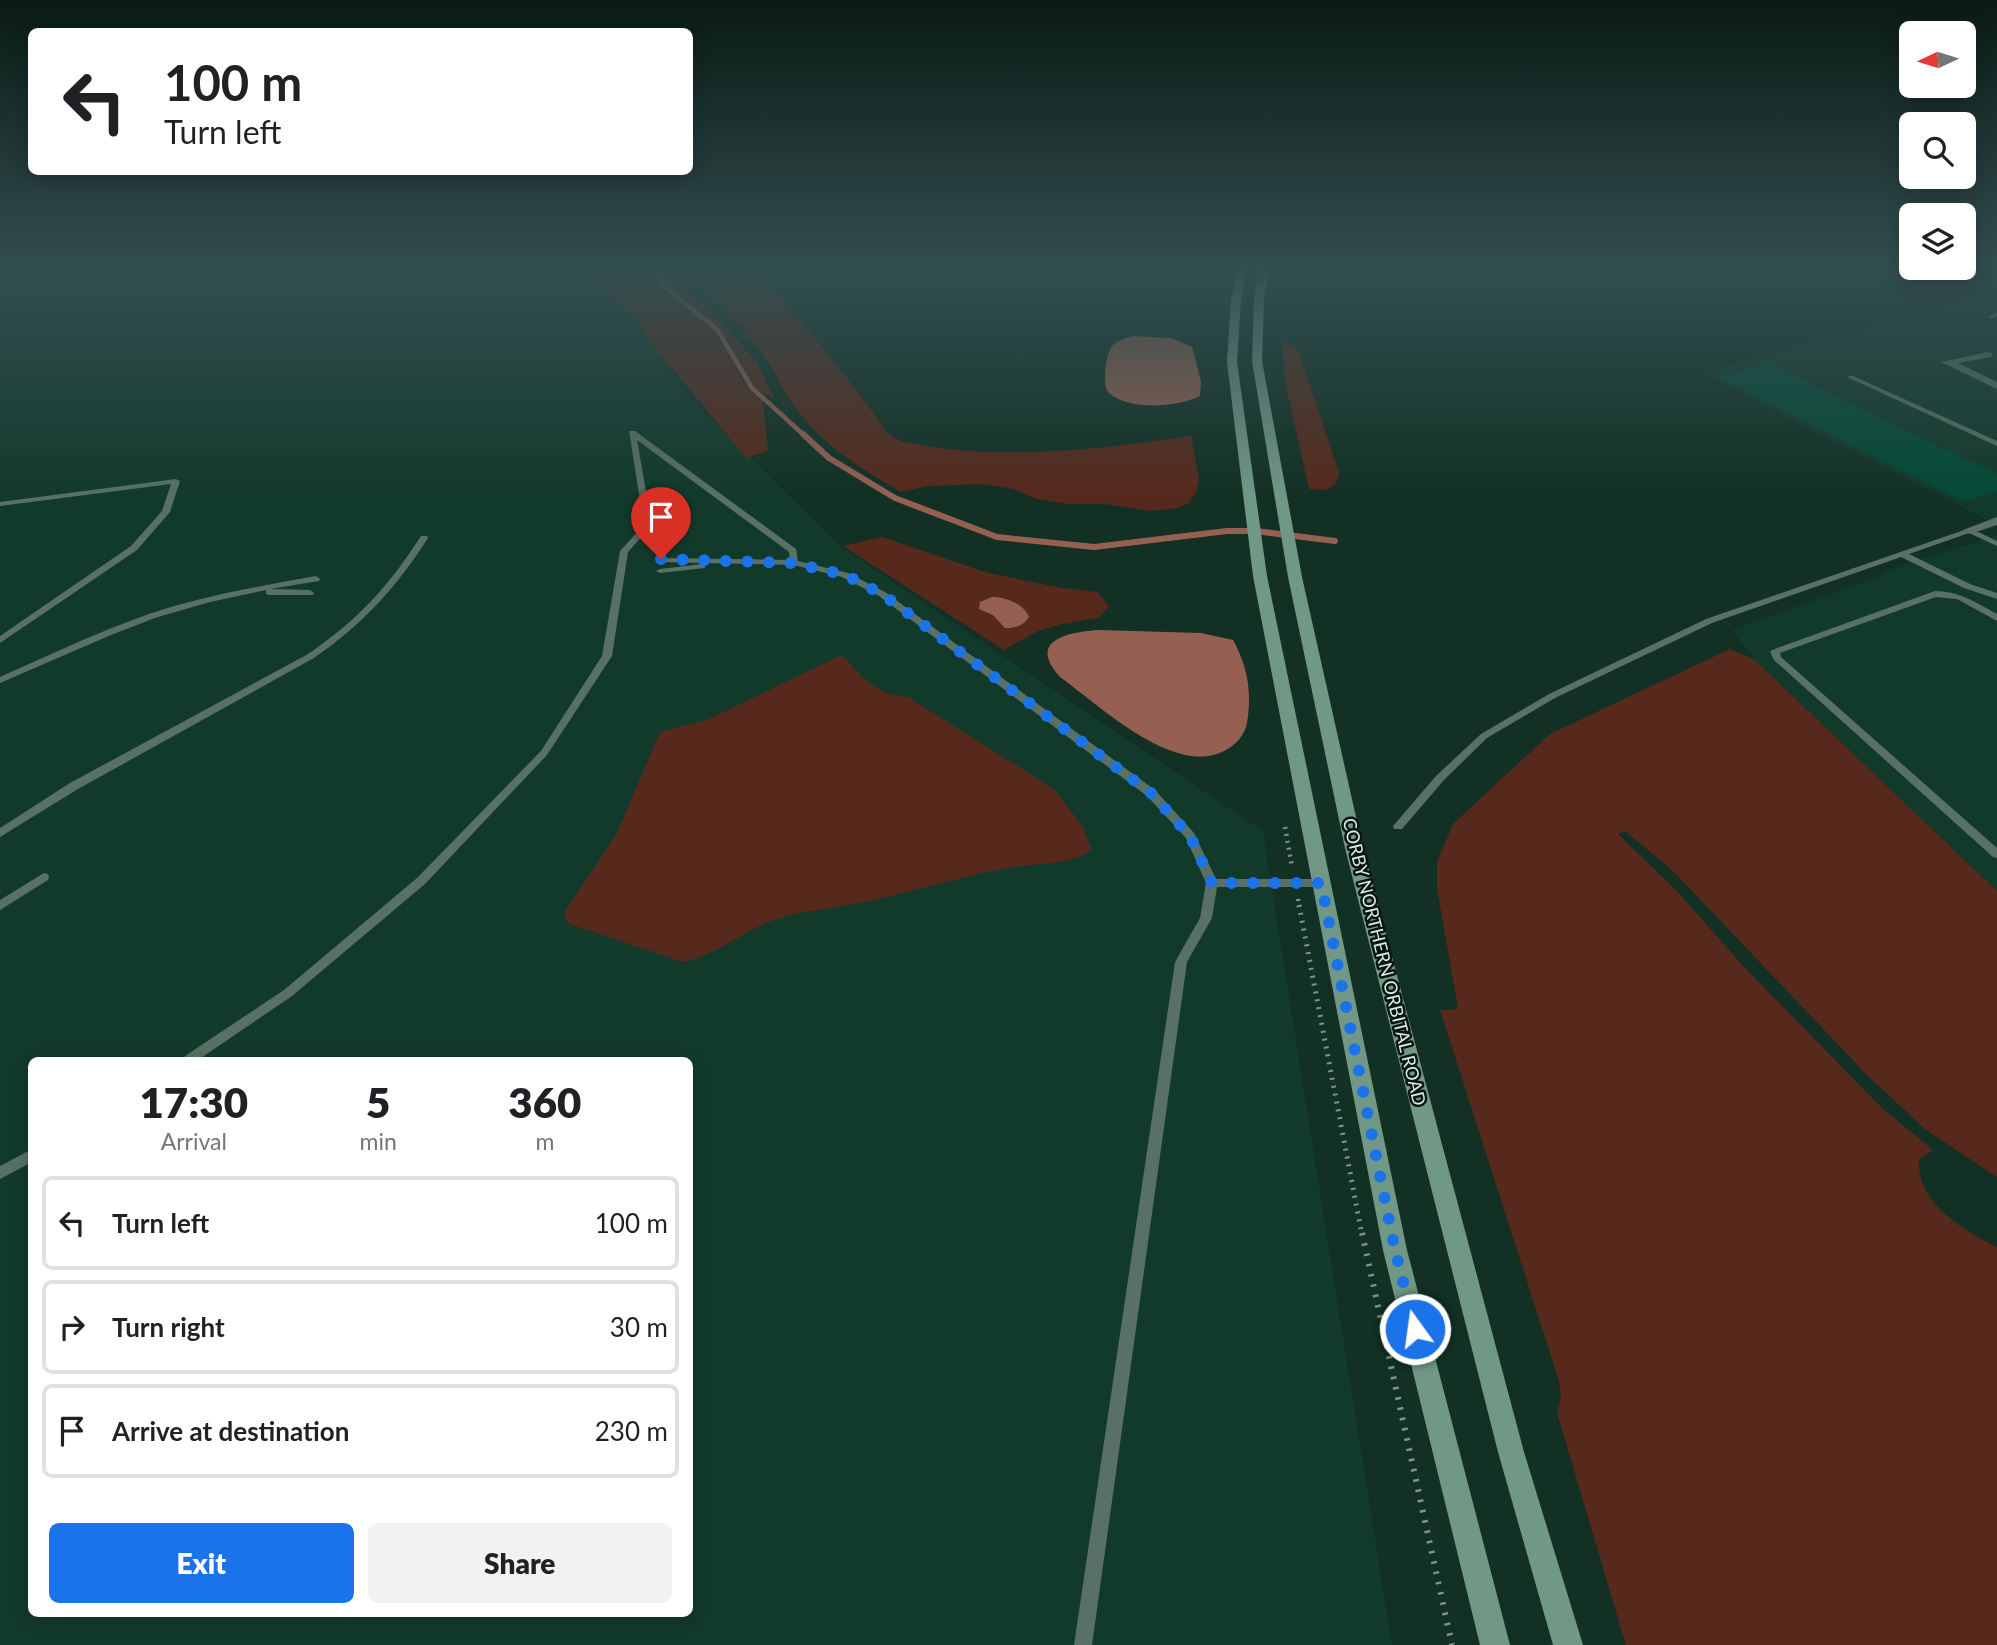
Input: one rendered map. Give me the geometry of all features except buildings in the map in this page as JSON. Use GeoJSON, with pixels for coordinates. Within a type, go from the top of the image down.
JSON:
{"type":"FeatureCollection","features":[{"type":"Feature","properties":{"kind":"street"},"geometry":{"type":"LineString","coordinates":[[1233,345],[1232,362],[1260,576],[1321,883],[1395,1250],[1495,1645]]}},
{"type":"Feature","properties":{"kind":"street","name":"CORBY NORTHERN ORBITAL ROAD"},"geometry":{"type":"LineString","coordinates":[[1258,345],[1257,361],[1295,577],[1354,848],[1511,1452],[1568,1645]]}},
{"type":"Feature","properties":{"kind":"street"},"geometry":{"type":"LineString","coordinates":[[1988,355],[1946,362],[1997,386]]}},
{"type":"Feature","properties":{"kind":"street"},"geometry":{"type":"LineString","coordinates":[[1970,530],[1997,521]]}},
{"type":"Feature","properties":{"kind":"lane"},"geometry":{"type":"LineString","coordinates":[[1852,377],[1997,444]]}},
{"type":"Feature","properties":{"kind":"lane"},"geometry":{"type":"LineString","coordinates":[[193,1057],[288,993],[421,881],[544,753],[607,656],[624,551],[648,525],[632,433],[793,551],[794,563]]}},
{"type":"Feature","properties":{"kind":"lane"},"geometry":{"type":"LineString","coordinates":[[0,504],[176,481],[166,512],[134,548],[0,640]]}},
{"type":"Feature","properties":{"kind":"lane"},"geometry":{"type":"LineString","coordinates":[[1398,826],[1440,778],[1485,736],[1552,696],[1709,621],[1970,530],[1997,544]]}},
{"type":"Feature","properties":{"kind":"lane"},"geometry":{"type":"LineString","coordinates":[[0,833],[74,786],[311,656],[342,636],[385,596],[424,538]]}},
{"type":"Feature","properties":{"kind":"lane"},"geometry":{"type":"LineString","coordinates":[[1902,554],[1967,586],[1997,596]]}},
{"type":"Feature","properties":{"kind":"lane"},"geometry":{"type":"LineString","coordinates":[[661,559],[794,563],[845,575],[882,594],[1151,793],[1190,836],[1212,883],[1206,918],[1181,962],[1083,1645]]}},
{"type":"Feature","properties":{"kind":"lane"},"geometry":{"type":"LineString","coordinates":[[660,571],[736,561]]}},
{"type":"Feature","properties":{"kind":"lane"},"geometry":{"type":"LineString","coordinates":[[0,680],[133,622],[238,592],[316,579]]}},
{"type":"Feature","properties":{"kind":"lane"},"geometry":{"type":"LineString","coordinates":[[238,592],[310,593]]}},
{"type":"Feature","properties":{"kind":"lane"},"geometry":{"type":"LineString","coordinates":[[1997,618],[1956,596],[1935,594],[1775,652],[1777,658],[1997,854]]}},
{"type":"Feature","properties":{"kind":"lane"},"geometry":{"type":"LineString","coordinates":[[0,906],[44,877]]}},
{"type":"Feature","properties":{"kind":"lane"},"geometry":{"type":"LineString","coordinates":[[1212,883],[1321,883]]}},
{"type":"Feature","properties":{"kind":"lane"},"geometry":{"type":"LineString","coordinates":[[0,1173],[28,1158]]}},
{"type":"Feature","properties":{"kind":"shaded area"},"geometry":{"type":"Polygon","coordinates":[[[0,345],[653,345],[692,400],[840,546],[1263,831],[1392,1645],[0,1645],[0,345]]]}},
{"type":"Feature","properties":{"kind":"shaded area"},"geometry":{"type":"Polygon","coordinates":[[[652,345],[725,345],[746,383],[763,400],[768,451],[746,458],[652,345]]]}},
{"type":"Feature","properties":{"kind":"shaded area"},"geometry":{"type":"Polygon","coordinates":[[[729,345],[741,345],[757,362],[775,399],[751,384],[729,345]]]}},
{"type":"Feature","properties":{"kind":"shaded area"},"geometry":{"type":"Polygon","coordinates":[[[755,345],[820,345],[887,432],[900,441],[972,451],[1046,452],[1191,436],[1199,478],[1197,490],[1189,503],[1177,508],[1151,511],[1104,504],[1068,504],[1037,499],[1014,489],[983,484],[928,486],[901,492],[838,451],[811,426],[787,396],[755,345]]]}},
{"type":"Feature","properties":{"kind":"shaded area"},"geometry":{"type":"Polygon","coordinates":[[[1187,345],[1192,347],[1201,381],[1200,396],[1167,405],[1141,405],[1118,399],[1109,393],[1105,384],[1106,363],[1112,346],[1187,345]]]}},
{"type":"Feature","properties":{"kind":"shaded area"},"geometry":{"type":"Polygon","coordinates":[[[1282,345],[1290,345],[1298,349],[1339,473],[1335,485],[1326,490],[1309,489],[1285,382],[1282,345]]]}},
{"type":"Feature","properties":{"kind":"shaded area"},"geometry":{"type":"Polygon","coordinates":[[[1803,345],[1997,345],[1997,525],[1701,372],[1803,345]]]}},
{"type":"Feature","properties":{"kind":"shaded area"},"geometry":{"type":"Polygon","coordinates":[[[1997,535],[1997,891],[1755,660],[1732,630],[1881,576],[1883,572],[1997,535]]]}},
{"type":"Feature","properties":{"kind":"shaded area"},"geometry":{"type":"Polygon","coordinates":[[[882,537],[988,573],[1062,588],[1098,592],[1109,607],[1098,618],[1038,631],[1004,650],[843,546],[882,537]]]}},
{"type":"Feature","properties":{"kind":"shaded area"},"geometry":{"type":"Polygon","coordinates":[[[992,597],[1014,602],[1027,612],[1029,617],[1019,626],[1005,628],[993,615],[979,609],[980,602],[992,597]]]}},
{"type":"Feature","properties":{"kind":"shaded area"},"geometry":{"type":"Polygon","coordinates":[[[1099,630],[1201,633],[1233,640],[1242,660],[1249,691],[1247,723],[1239,740],[1224,751],[1204,756],[1183,754],[1160,746],[1116,720],[1060,677],[1051,664],[1049,646],[1065,636],[1099,630]]]}},
{"type":"Feature","properties":{"kind":"shaded area"},"geometry":{"type":"Polygon","coordinates":[[[1730,649],[1755,660],[1997,891],[1997,1177],[1925,1129],[1868,1076],[1674,872],[1625,831],[1618,834],[1676,890],[1746,969],[1882,1108],[1933,1150],[1919,1160],[1920,1175],[1933,1202],[1957,1224],[1997,1247],[1997,1645],[1626,1645],[1557,1413],[1561,1397],[1559,1381],[1440,1010],[1458,1009],[1437,888],[1437,862],[1453,824],[1550,734],[1730,649]]]}},
{"type":"Feature","properties":{"kind":"shaded area"},"geometry":{"type":"Polygon","coordinates":[[[842,655],[871,684],[888,693],[908,697],[1054,789],[1083,827],[1092,850],[1065,861],[996,870],[857,904],[786,916],[762,925],[707,954],[683,962],[567,923],[564,913],[616,835],[660,732],[707,720],[842,655]]]}},
{"type":"Feature","properties":{"kind":"waterway"},"geometry":{"type":"LineString","coordinates":[[726,345],[752,388],[805,436]]}},
{"type":"Feature","properties":{"kind":"waterway"},"geometry":{"type":"LineString","coordinates":[[803,434],[829,458],[895,498],[997,537],[1094,547],[1227,531],[1255,531],[1335,541]]}},
{"type":"Feature","properties":{"kind":"route"},"geometry":{"type":"LineString","coordinates":[[661,559],[794,563],[845,575],[882,594],[1151,793],[1190,836],[1212,883],[1321,883],[1395,1250],[1415,1329]]}}]}
